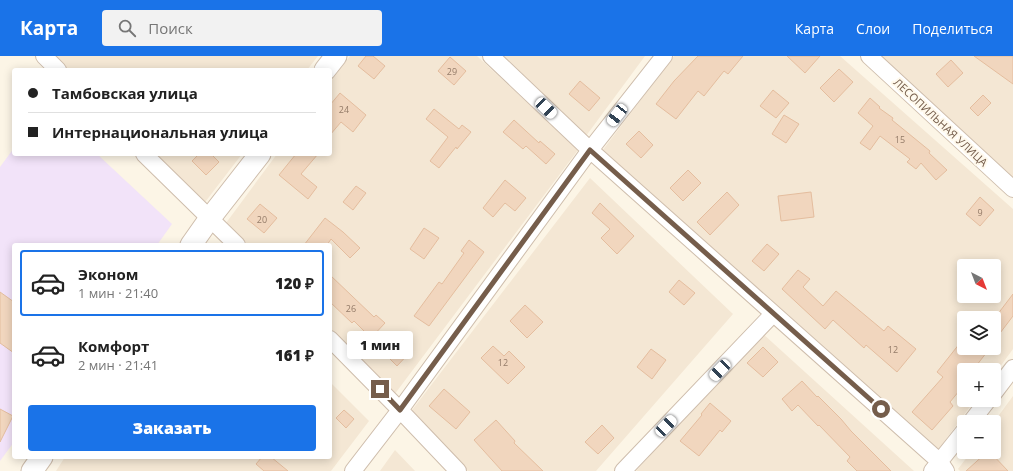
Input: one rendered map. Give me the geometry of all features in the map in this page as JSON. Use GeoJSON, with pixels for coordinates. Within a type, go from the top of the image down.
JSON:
{"type":"FeatureCollection","features":[{"type":"Feature","properties":{"kind":"street"},"geometry":{"type":"LineString","coordinates":[[44,56],[56,68]]}},
{"type":"Feature","properties":{"kind":"street"},"geometry":{"type":"LineString","coordinates":[[327,68],[336,56]]}},
{"type":"Feature","properties":{"kind":"street"},"geometry":{"type":"LineString","coordinates":[[491,56],[590,150],[773,314],[939,468],[957,441]]}},
{"type":"Feature","properties":{"kind":"street"},"geometry":{"type":"LineString","coordinates":[[352,471],[400,410],[590,150],[664,56]]}},
{"type":"Feature","properties":{"kind":"street","name":"ЛЕСОПИЛЬНАЯ УЛИЦА"},"geometry":{"type":"LineString","coordinates":[[869,56],[1013,189]]}},
{"type":"Feature","properties":{"kind":"street"},"geometry":{"type":"LineString","coordinates":[[146,156],[235,243]]}},
{"type":"Feature","properties":{"kind":"street"},"geometry":{"type":"LineString","coordinates":[[192,243],[258,156]]}},
{"type":"Feature","properties":{"kind":"street"},"geometry":{"type":"LineString","coordinates":[[623,471],[773,314]]}},
{"type":"Feature","properties":{"kind":"street"},"geometry":{"type":"LineString","coordinates":[[332,341],[458,471]]}},
{"type":"Feature","properties":{"kind":"street"},"geometry":{"type":"LineString","coordinates":[[1001,384],[1013,368]]}},
{"type":"Feature","properties":{"kind":"street"},"geometry":{"type":"LineString","coordinates":[[976,415],[983,407]]}},
{"type":"Feature","properties":{"kind":"street"},"geometry":{"type":"LineString","coordinates":[[32,471],[41,459]]}},
{"type":"Feature","properties":{"kind":"shaded area"},"geometry":{"type":"Polygon","coordinates":[[[44,56],[318,56],[309,68],[56,68],[44,56]]]}},
{"type":"Feature","properties":{"kind":"shaded area"},"geometry":{"type":"Polygon","coordinates":[[[350,56],[477,56],[578,150],[394,395],[332,332],[332,243],[245,243],[226,223],[276,156],[332,156],[332,79],[350,56]]]}},
{"type":"Feature","properties":{"kind":"shaded area"},"geometry":{"type":"Polygon","coordinates":[[[495,56],[645,56],[583,140],[495,56]]]}},
{"type":"Feature","properties":{"kind":"shaded area"},"geometry":{"type":"Polygon","coordinates":[[[674,56],[840,56],[1013,209],[1013,349],[1001,365],[1001,363],[957,363],[957,407],[970,407],[964,415],[957,415],[957,424],[932,458],[599,155],[674,56]]]}},
{"type":"Feature","properties":{"kind":"shaded area"},"geometry":{"type":"Polygon","coordinates":[[[873,56],[1013,56],[1013,181],[873,56]]]}},
{"type":"Feature","properties":{"kind":"shaded area"},"geometry":{"type":"Polygon","coordinates":[[[12,151],[12,156],[99,156],[172,224],[158,243],[12,243],[12,445],[0,461],[0,167],[12,151]]]}},
{"type":"Feature","properties":{"kind":"shaded area"},"geometry":{"type":"Polygon","coordinates":[[[144,156],[240,156],[199,210],[144,156]]]}},
{"type":"Feature","properties":{"kind":"shaded area"},"geometry":{"type":"Polygon","coordinates":[[[590,178],[733,314],[596,471],[468,471],[409,414],[590,178]]]}},
{"type":"Feature","properties":{"kind":"shaded area"},"geometry":{"type":"Polygon","coordinates":[[[761,332],[914,471],[636,471],[761,332]]]}},
{"type":"Feature","properties":{"kind":"shaded area"},"geometry":{"type":"Polygon","coordinates":[[[332,384],[369,421],[331,471],[56,471],[64,459],[332,459],[332,384]]]}},
{"type":"Feature","properties":{"kind":"shaded area"},"geometry":{"type":"Polygon","coordinates":[[[1013,396],[1013,471],[960,471],[958,469],[966,459],[1001,459],[1001,415],[999,415],[1013,396]]]}},
{"type":"Feature","properties":{"kind":"shaded area"},"geometry":{"type":"Polygon","coordinates":[[[395,450],[415,471],[380,471],[395,450]]]}},
{"type":"Feature","properties":{"kind":"building"},"geometry":{"type":"Polygon","coordinates":[[[366,56],[373,56],[385,66],[374,79],[358,66],[366,56]]]}},
{"type":"Feature","properties":{"kind":"building"},"geometry":{"type":"Polygon","coordinates":[[[698,56],[743,56],[728,74],[724,71],[704,96],[698,91],[676,119],[656,104],[674,81],[698,56]]]}},
{"type":"Feature","properties":{"kind":"building"},"geometry":{"type":"Polygon","coordinates":[[[787,56],[820,56],[805,73],[787,56]]]}},
{"type":"Feature","properties":{"kind":"building"},"geometry":{"type":"Polygon","coordinates":[[[974,56],[1013,56],[1013,84],[974,56]]]}},
{"type":"Feature","properties":{"kind":"building"},"geometry":{"type":"Polygon","coordinates":[[[450,57],[466,71],[454,85],[438,71],[450,57]]]}},
{"type":"Feature","properties":{"kind":"building"},"geometry":{"type":"Polygon","coordinates":[[[951,60],[963,73],[948,87],[936,74],[951,60]]]}},
{"type":"Feature","properties":{"kind":"building"},"geometry":{"type":"Polygon","coordinates":[[[839,69],[853,82],[834,102],[820,88],[839,69]]]}},
{"type":"Feature","properties":{"kind":"building"},"geometry":{"type":"Polygon","coordinates":[[[580,81],[600,98],[589,111],[569,94],[580,81]]]}},
{"type":"Feature","properties":{"kind":"building"},"geometry":{"type":"Polygon","coordinates":[[[773,90],[789,103],[776,118],[760,106],[773,90]]]}},
{"type":"Feature","properties":{"kind":"building"},"geometry":{"type":"Polygon","coordinates":[[[340,93],[366,115],[353,132],[341,122],[332,133],[332,103],[340,93]]]}},
{"type":"Feature","properties":{"kind":"building"},"geometry":{"type":"Polygon","coordinates":[[[983,95],[991,103],[978,116],[970,108],[983,95]]]}},
{"type":"Feature","properties":{"kind":"building"},"geometry":{"type":"Polygon","coordinates":[[[870,98],[880,107],[879,108],[893,118],[892,120],[930,151],[929,153],[947,170],[936,180],[921,163],[916,169],[907,162],[910,159],[880,136],[870,150],[860,143],[873,126],[858,113],[870,98]]]}},
{"type":"Feature","properties":{"kind":"building"},"geometry":{"type":"Polygon","coordinates":[[[434,109],[459,129],[462,125],[471,132],[457,149],[456,147],[439,168],[430,161],[448,137],[426,119],[434,109]]]}},
{"type":"Feature","properties":{"kind":"building"},"geometry":{"type":"Polygon","coordinates":[[[784,115],[799,124],[786,143],[772,134],[784,115]]]}},
{"type":"Feature","properties":{"kind":"building"},"geometry":{"type":"Polygon","coordinates":[[[514,120],[539,143],[540,141],[555,154],[546,164],[526,146],[523,149],[503,132],[514,120]]]}},
{"type":"Feature","properties":{"kind":"building"},"geometry":{"type":"Polygon","coordinates":[[[639,131],[653,145],[641,158],[626,144],[639,131]]]}},
{"type":"Feature","properties":{"kind":"building"},"geometry":{"type":"Polygon","coordinates":[[[197,156],[213,156],[219,162],[206,175],[192,161],[197,156]]]}},
{"type":"Feature","properties":{"kind":"building"},"geometry":{"type":"Polygon","coordinates":[[[294,156],[316,156],[301,174],[317,187],[308,199],[279,175],[294,156]]]}},
{"type":"Feature","properties":{"kind":"building"},"geometry":{"type":"Polygon","coordinates":[[[688,170],[701,183],[683,201],[670,188],[688,170]]]}},
{"type":"Feature","properties":{"kind":"building"},"geometry":{"type":"Polygon","coordinates":[[[505,180],[526,198],[515,211],[505,203],[493,217],[483,208],[505,180]]]}},
{"type":"Feature","properties":{"kind":"building"},"geometry":{"type":"Polygon","coordinates":[[[356,186],[366,193],[353,210],[343,202],[356,186]]]}},
{"type":"Feature","properties":{"kind":"building"},"geometry":{"type":"Polygon","coordinates":[[[727,192],[739,205],[710,235],[697,222],[727,192]]]}},
{"type":"Feature","properties":{"kind":"building"},"geometry":{"type":"Polygon","coordinates":[[[811,192],[814,217],[781,221],[778,196],[811,192]]]}},
{"type":"Feature","properties":{"kind":"building"},"geometry":{"type":"Polygon","coordinates":[[[980,197],[994,210],[980,226],[966,214],[980,197]]]}},
{"type":"Feature","properties":{"kind":"building"},"geometry":{"type":"Polygon","coordinates":[[[600,203],[634,236],[617,254],[601,238],[610,229],[592,213],[600,203]]]}},
{"type":"Feature","properties":{"kind":"building"},"geometry":{"type":"Polygon","coordinates":[[[260,204],[277,218],[264,233],[247,219],[260,204]]]}},
{"type":"Feature","properties":{"kind":"building"},"geometry":{"type":"Polygon","coordinates":[[[325,218],[360,248],[350,258],[331,239],[328,243],[306,243],[325,218]]]}},
{"type":"Feature","properties":{"kind":"building"},"geometry":{"type":"Polygon","coordinates":[[[424,228],[439,238],[424,259],[410,249],[424,228]]]}},
{"type":"Feature","properties":{"kind":"building"},"geometry":{"type":"Polygon","coordinates":[[[469,240],[484,252],[429,326],[414,316],[439,282],[442,284],[464,253],[461,251],[469,240]]]}},
{"type":"Feature","properties":{"kind":"building"},"geometry":{"type":"Polygon","coordinates":[[[767,244],[779,254],[764,271],[752,261],[767,244]]]}},
{"type":"Feature","properties":{"kind":"building"},"geometry":{"type":"Polygon","coordinates":[[[798,270],[810,279],[803,287],[823,306],[836,291],[884,331],[888,326],[916,349],[897,372],[866,345],[864,348],[833,320],[825,329],[782,289],[798,270]]]}},
{"type":"Feature","properties":{"kind":"building"},"geometry":{"type":"Polygon","coordinates":[[[332,277],[374,317],[376,315],[385,323],[371,338],[354,321],[352,323],[332,304],[332,277]]]}},
{"type":"Feature","properties":{"kind":"building"},"geometry":{"type":"Polygon","coordinates":[[[679,280],[695,293],[684,305],[669,292],[679,280]]]}},
{"type":"Feature","properties":{"kind":"building"},"geometry":{"type":"Polygon","coordinates":[[[0,292],[12,301],[12,352],[0,343],[0,292]]]}},
{"type":"Feature","properties":{"kind":"building"},"geometry":{"type":"Polygon","coordinates":[[[1013,294],[1013,316],[1001,332],[1000,311],[1013,294]]]}},
{"type":"Feature","properties":{"kind":"building"},"geometry":{"type":"Polygon","coordinates":[[[525,305],[543,322],[527,338],[510,321],[525,305]]]}},
{"type":"Feature","properties":{"kind":"building"},"geometry":{"type":"Polygon","coordinates":[[[400,338],[412,350],[397,366],[385,354],[400,338]]]}},
{"type":"Feature","properties":{"kind":"building"},"geometry":{"type":"Polygon","coordinates":[[[493,346],[504,356],[509,351],[525,367],[508,384],[481,358],[493,346]]]}},
{"type":"Feature","properties":{"kind":"building"},"geometry":{"type":"Polygon","coordinates":[[[763,347],[778,362],[763,377],[747,363],[763,347]]]}},
{"type":"Feature","properties":{"kind":"building"},"geometry":{"type":"Polygon","coordinates":[[[957,347],[957,355],[985,355],[978,363],[957,363],[957,394],[950,402],[953,406],[932,430],[912,412],[943,377],[937,372],[957,347]]]}},
{"type":"Feature","properties":{"kind":"building"},"geometry":{"type":"Polygon","coordinates":[[[651,349],[666,360],[652,379],[637,367],[651,349]]]}},
{"type":"Feature","properties":{"kind":"building"},"geometry":{"type":"Polygon","coordinates":[[[802,381],[891,471],[857,471],[847,461],[850,457],[798,405],[792,411],[782,399],[802,381]]]}},
{"type":"Feature","properties":{"kind":"building"},"geometry":{"type":"Polygon","coordinates":[[[444,389],[470,412],[456,429],[429,406],[444,389]]]}},
{"type":"Feature","properties":{"kind":"building"},"geometry":{"type":"Polygon","coordinates":[[[710,403],[731,421],[722,432],[720,430],[699,456],[680,441],[710,403]]]}},
{"type":"Feature","properties":{"kind":"building"},"geometry":{"type":"Polygon","coordinates":[[[0,409],[12,415],[12,418],[0,442],[0,409]]]}},
{"type":"Feature","properties":{"kind":"building"},"geometry":{"type":"Polygon","coordinates":[[[344,410],[354,419],[346,428],[336,418],[344,410]]]}},
{"type":"Feature","properties":{"kind":"building"},"geometry":{"type":"Polygon","coordinates":[[[496,420],[515,441],[514,443],[543,471],[502,471],[474,440],[496,420]]]}},
{"type":"Feature","properties":{"kind":"building"},"geometry":{"type":"Polygon","coordinates":[[[602,425],[614,438],[598,454],[585,442],[602,425]]]}},
{"type":"Feature","properties":{"kind":"building"},"geometry":{"type":"Polygon","coordinates":[[[260,459],[273,459],[288,471],[264,471],[256,464],[260,459]]]}},
{"type":"Feature","properties":{"kind":"building"},"geometry":{"type":"Polygon","coordinates":[[[979,459],[997,459],[1008,471],[966,471],[979,459]]]}},
{"type":"Feature","properties":{"kind":"route"},"geometry":{"type":"LineString","coordinates":[[380,389],[400,410],[590,150],[881,409]]}}]}
